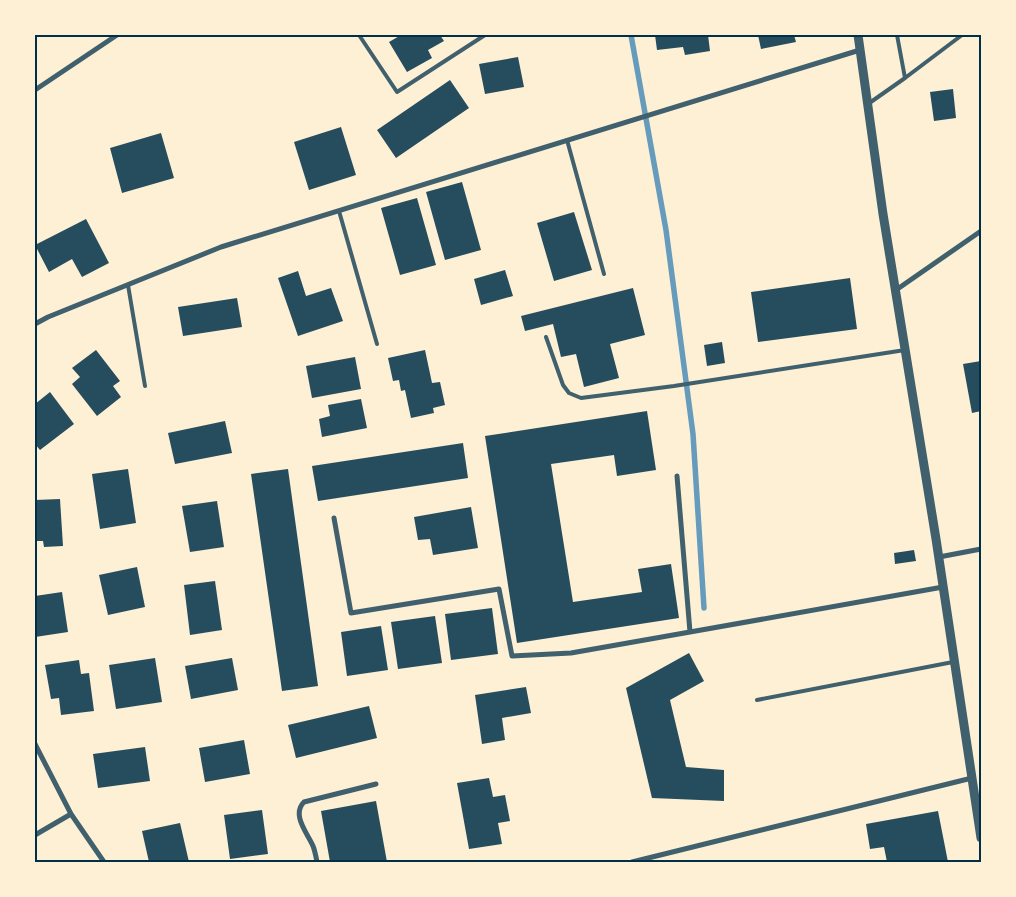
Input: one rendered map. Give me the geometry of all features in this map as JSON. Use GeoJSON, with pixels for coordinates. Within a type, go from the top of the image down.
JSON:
{"type":"FeatureCollection","features":[{"type":"Feature","properties":{"kind":"street"},"geometry":{"type":"LineString","coordinates":[[35,90],[117,35]]}},
{"type":"Feature","properties":{"kind":"street"},"geometry":{"type":"LineString","coordinates":[[858,35],[867,105],[939,557],[981,838]]}},
{"type":"Feature","properties":{"kind":"street"},"geometry":{"type":"LineString","coordinates":[[35,324],[221,247],[860,50]]}},
{"type":"Feature","properties":{"kind":"street"},"geometry":{"type":"LineString","coordinates":[[896,290],[981,231]]}},
{"type":"Feature","properties":{"kind":"street"},"geometry":{"type":"LineString","coordinates":[[678,476],[690,632]]}},
{"type":"Feature","properties":{"kind":"street"},"geometry":{"type":"LineString","coordinates":[[334,518],[351,613],[498,588],[512,656],[571,653],[942,587]]}},
{"type":"Feature","properties":{"kind":"street"},"geometry":{"type":"LineString","coordinates":[[939,557],[981,549]]}},
{"type":"Feature","properties":{"kind":"street"},"geometry":{"type":"LineString","coordinates":[[35,744],[71,814],[104,862]]}},
{"type":"Feature","properties":{"kind":"street"},"geometry":{"type":"LineString","coordinates":[[632,862],[972,778]]}},
{"type":"Feature","properties":{"kind":"street"},"geometry":{"type":"LineString","coordinates":[[317,862],[314,847],[300,817],[301,805],[304,802],[376,784]]}},
{"type":"Feature","properties":{"kind":"street"},"geometry":{"type":"LineString","coordinates":[[35,835],[71,814]]}},
{"type":"Feature","properties":{"kind":"lane"},"geometry":{"type":"LineString","coordinates":[[359,35],[397,92],[485,35]]}},
{"type":"Feature","properties":{"kind":"lane"},"geometry":{"type":"LineString","coordinates":[[898,35],[905,78]]}},
{"type":"Feature","properties":{"kind":"lane"},"geometry":{"type":"LineString","coordinates":[[867,105],[962,35]]}},
{"type":"Feature","properties":{"kind":"lane"},"geometry":{"type":"LineString","coordinates":[[567,140],[604,274]]}},
{"type":"Feature","properties":{"kind":"lane"},"geometry":{"type":"LineString","coordinates":[[340,210],[377,344]]}},
{"type":"Feature","properties":{"kind":"lane"},"geometry":{"type":"LineString","coordinates":[[128,285],[145,386]]}},
{"type":"Feature","properties":{"kind":"lane"},"geometry":{"type":"LineString","coordinates":[[546,337],[563,385],[569,394],[581,398],[696,383],[905,350]]}},
{"type":"Feature","properties":{"kind":"lane"},"geometry":{"type":"LineString","coordinates":[[757,700],[955,661]]}},
{"type":"Feature","properties":{"kind":"building"},"geometry":{"type":"Polygon","coordinates":[[[401,35],[440,35],[444,41],[428,50],[432,58],[407,72],[389,42],[401,35]]]}},
{"type":"Feature","properties":{"kind":"building"},"geometry":{"type":"Polygon","coordinates":[[[655,35],[708,35],[710,51],[685,55],[683,47],[657,50],[655,35]]]}},
{"type":"Feature","properties":{"kind":"building"},"geometry":{"type":"Polygon","coordinates":[[[758,35],[794,35],[796,42],[761,49],[758,35]]]}},
{"type":"Feature","properties":{"kind":"building"},"geometry":{"type":"Polygon","coordinates":[[[518,57],[524,87],[485,94],[479,64],[518,57]]]}},
{"type":"Feature","properties":{"kind":"building"},"geometry":{"type":"Polygon","coordinates":[[[450,80],[469,108],[396,158],[377,130],[450,80]]]}},
{"type":"Feature","properties":{"kind":"building"},"geometry":{"type":"Polygon","coordinates":[[[953,89],[956,118],[934,121],[930,92],[953,89]]]}},
{"type":"Feature","properties":{"kind":"building"},"geometry":{"type":"Polygon","coordinates":[[[341,127],[356,175],[309,190],[294,142],[341,127]]]}},
{"type":"Feature","properties":{"kind":"building"},"geometry":{"type":"Polygon","coordinates":[[[161,133],[174,178],[122,193],[110,148],[161,133]]]}},
{"type":"Feature","properties":{"kind":"building"},"geometry":{"type":"Polygon","coordinates":[[[462,182],[481,250],[445,260],[426,192],[462,182]]]}},
{"type":"Feature","properties":{"kind":"building"},"geometry":{"type":"Polygon","coordinates":[[[417,198],[436,265],[400,275],[381,208],[417,198]]]}},
{"type":"Feature","properties":{"kind":"building"},"geometry":{"type":"Polygon","coordinates":[[[574,212],[592,270],[554,281],[537,223],[574,212]]]}},
{"type":"Feature","properties":{"kind":"building"},"geometry":{"type":"Polygon","coordinates":[[[86,219],[109,263],[82,277],[72,259],[49,272],[35,245],[86,219]]]}},
{"type":"Feature","properties":{"kind":"building"},"geometry":{"type":"Polygon","coordinates":[[[505,270],[513,296],[481,305],[474,279],[505,270]]]}},
{"type":"Feature","properties":{"kind":"building"},"geometry":{"type":"Polygon","coordinates":[[[298,271],[306,296],[331,288],[343,321],[298,336],[278,278],[298,271]]]}},
{"type":"Feature","properties":{"kind":"building"},"geometry":{"type":"Polygon","coordinates":[[[850,278],[857,329],[758,342],[751,292],[850,278]]]}},
{"type":"Feature","properties":{"kind":"building"},"geometry":{"type":"Polygon","coordinates":[[[633,288],[645,335],[610,344],[619,378],[584,387],[576,354],[561,357],[553,324],[525,331],[521,316],[633,288]]]}},
{"type":"Feature","properties":{"kind":"building"},"geometry":{"type":"Polygon","coordinates":[[[237,298],[242,327],[183,336],[178,307],[237,298]]]}},
{"type":"Feature","properties":{"kind":"building"},"geometry":{"type":"Polygon","coordinates":[[[722,342],[725,363],[707,366],[704,345],[722,342]]]}},
{"type":"Feature","properties":{"kind":"building"},"geometry":{"type":"Polygon","coordinates":[[[96,350],[120,381],[113,386],[121,397],[97,416],[72,384],[80,377],[72,368],[96,350]]]}},
{"type":"Feature","properties":{"kind":"building"},"geometry":{"type":"Polygon","coordinates":[[[425,350],[432,383],[440,382],[445,405],[433,408],[434,413],[411,418],[405,390],[401,391],[399,380],[393,381],[388,358],[425,350]]]}},
{"type":"Feature","properties":{"kind":"building"},"geometry":{"type":"Polygon","coordinates":[[[355,357],[361,389],[312,398],[306,366],[355,357]]]}},
{"type":"Feature","properties":{"kind":"building"},"geometry":{"type":"Polygon","coordinates":[[[981,361],[981,411],[972,413],[963,364],[981,361]]]}},
{"type":"Feature","properties":{"kind":"building"},"geometry":{"type":"Polygon","coordinates":[[[50,392],[74,424],[40,450],[35,444],[35,404],[50,392]]]}},
{"type":"Feature","properties":{"kind":"building"},"geometry":{"type":"Polygon","coordinates":[[[361,399],[367,428],[322,437],[319,419],[330,416],[328,405],[361,399]]]}},
{"type":"Feature","properties":{"kind":"building"},"geometry":{"type":"Polygon","coordinates":[[[647,411],[656,470],[617,476],[614,455],[551,464],[573,602],[642,592],[638,569],[671,564],[679,618],[517,643],[485,436],[647,411]]]}},
{"type":"Feature","properties":{"kind":"building"},"geometry":{"type":"Polygon","coordinates":[[[225,421],[232,453],[175,464],[168,433],[225,421]]]}},
{"type":"Feature","properties":{"kind":"building"},"geometry":{"type":"Polygon","coordinates":[[[463,443],[468,478],[318,501],[312,466],[463,443]]]}},
{"type":"Feature","properties":{"kind":"building"},"geometry":{"type":"Polygon","coordinates":[[[128,469],[136,523],[100,529],[92,474],[128,469]]]}},
{"type":"Feature","properties":{"kind":"building"},"geometry":{"type":"Polygon","coordinates":[[[288,469],[318,686],[282,691],[251,474],[288,469]]]}},
{"type":"Feature","properties":{"kind":"building"},"geometry":{"type":"Polygon","coordinates":[[[60,499],[63,546],[44,547],[43,541],[35,541],[35,500],[60,499]]]}},
{"type":"Feature","properties":{"kind":"building"},"geometry":{"type":"Polygon","coordinates":[[[217,501],[224,547],[190,552],[182,506],[217,501]]]}},
{"type":"Feature","properties":{"kind":"building"},"geometry":{"type":"Polygon","coordinates":[[[471,507],[478,548],[433,555],[430,539],[418,540],[414,517],[471,507]]]}},
{"type":"Feature","properties":{"kind":"building"},"geometry":{"type":"Polygon","coordinates":[[[914,550],[916,561],[895,564],[894,553],[914,550]]]}},
{"type":"Feature","properties":{"kind":"building"},"geometry":{"type":"Polygon","coordinates":[[[137,567],[145,607],[108,615],[99,575],[137,567]]]}},
{"type":"Feature","properties":{"kind":"building"},"geometry":{"type":"Polygon","coordinates":[[[215,581],[222,630],[190,635],[184,585],[215,581]]]}},
{"type":"Feature","properties":{"kind":"building"},"geometry":{"type":"Polygon","coordinates":[[[62,592],[68,632],[35,637],[35,596],[62,592]]]}},
{"type":"Feature","properties":{"kind":"building"},"geometry":{"type":"Polygon","coordinates":[[[492,608],[498,654],[451,660],[445,614],[492,608]]]}},
{"type":"Feature","properties":{"kind":"building"},"geometry":{"type":"Polygon","coordinates":[[[435,616],[442,663],[398,669],[391,622],[435,616]]]}},
{"type":"Feature","properties":{"kind":"building"},"geometry":{"type":"Polygon","coordinates":[[[381,626],[388,670],[347,676],[341,632],[381,626]]]}},
{"type":"Feature","properties":{"kind":"building"},"geometry":{"type":"Polygon","coordinates":[[[689,653],[704,681],[670,700],[686,767],[724,770],[724,801],[652,798],[626,688],[689,653]]]}},
{"type":"Feature","properties":{"kind":"building"},"geometry":{"type":"Polygon","coordinates":[[[155,658],[162,702],[116,709],[109,665],[155,658]]]}},
{"type":"Feature","properties":{"kind":"building"},"geometry":{"type":"Polygon","coordinates":[[[232,658],[238,690],[191,699],[185,666],[232,658]]]}},
{"type":"Feature","properties":{"kind":"building"},"geometry":{"type":"Polygon","coordinates":[[[79,660],[81,674],[89,673],[94,711],[61,715],[59,698],[51,699],[45,665],[79,660]]]}},
{"type":"Feature","properties":{"kind":"building"},"geometry":{"type":"Polygon","coordinates":[[[526,687],[531,713],[502,718],[505,740],[482,744],[475,695],[526,687]]]}},
{"type":"Feature","properties":{"kind":"building"},"geometry":{"type":"Polygon","coordinates":[[[369,706],[377,738],[296,758],[288,725],[369,706]]]}},
{"type":"Feature","properties":{"kind":"building"},"geometry":{"type":"Polygon","coordinates":[[[244,740],[250,774],[205,782],[199,748],[244,740]]]}},
{"type":"Feature","properties":{"kind":"building"},"geometry":{"type":"Polygon","coordinates":[[[145,747],[150,781],[98,788],[93,754],[145,747]]]}},
{"type":"Feature","properties":{"kind":"building"},"geometry":{"type":"Polygon","coordinates":[[[489,778],[493,797],[505,795],[510,821],[498,823],[502,844],[469,849],[457,783],[489,778]]]}},
{"type":"Feature","properties":{"kind":"building"},"geometry":{"type":"Polygon","coordinates":[[[376,801],[387,862],[330,862],[321,811],[376,801]]]}},
{"type":"Feature","properties":{"kind":"building"},"geometry":{"type":"Polygon","coordinates":[[[262,810],[268,854],[230,859],[224,815],[262,810]]]}},
{"type":"Feature","properties":{"kind":"building"},"geometry":{"type":"Polygon","coordinates":[[[938,811],[948,862],[887,862],[884,847],[870,849],[866,824],[938,811]]]}},
{"type":"Feature","properties":{"kind":"building"},"geometry":{"type":"Polygon","coordinates":[[[180,823],[189,862],[149,862],[142,831],[180,823]]]}},
{"type":"Feature","properties":{"kind":"waterway"},"geometry":{"type":"LineString","coordinates":[[631,35],[666,230],[693,434],[704,608]]}}]}
